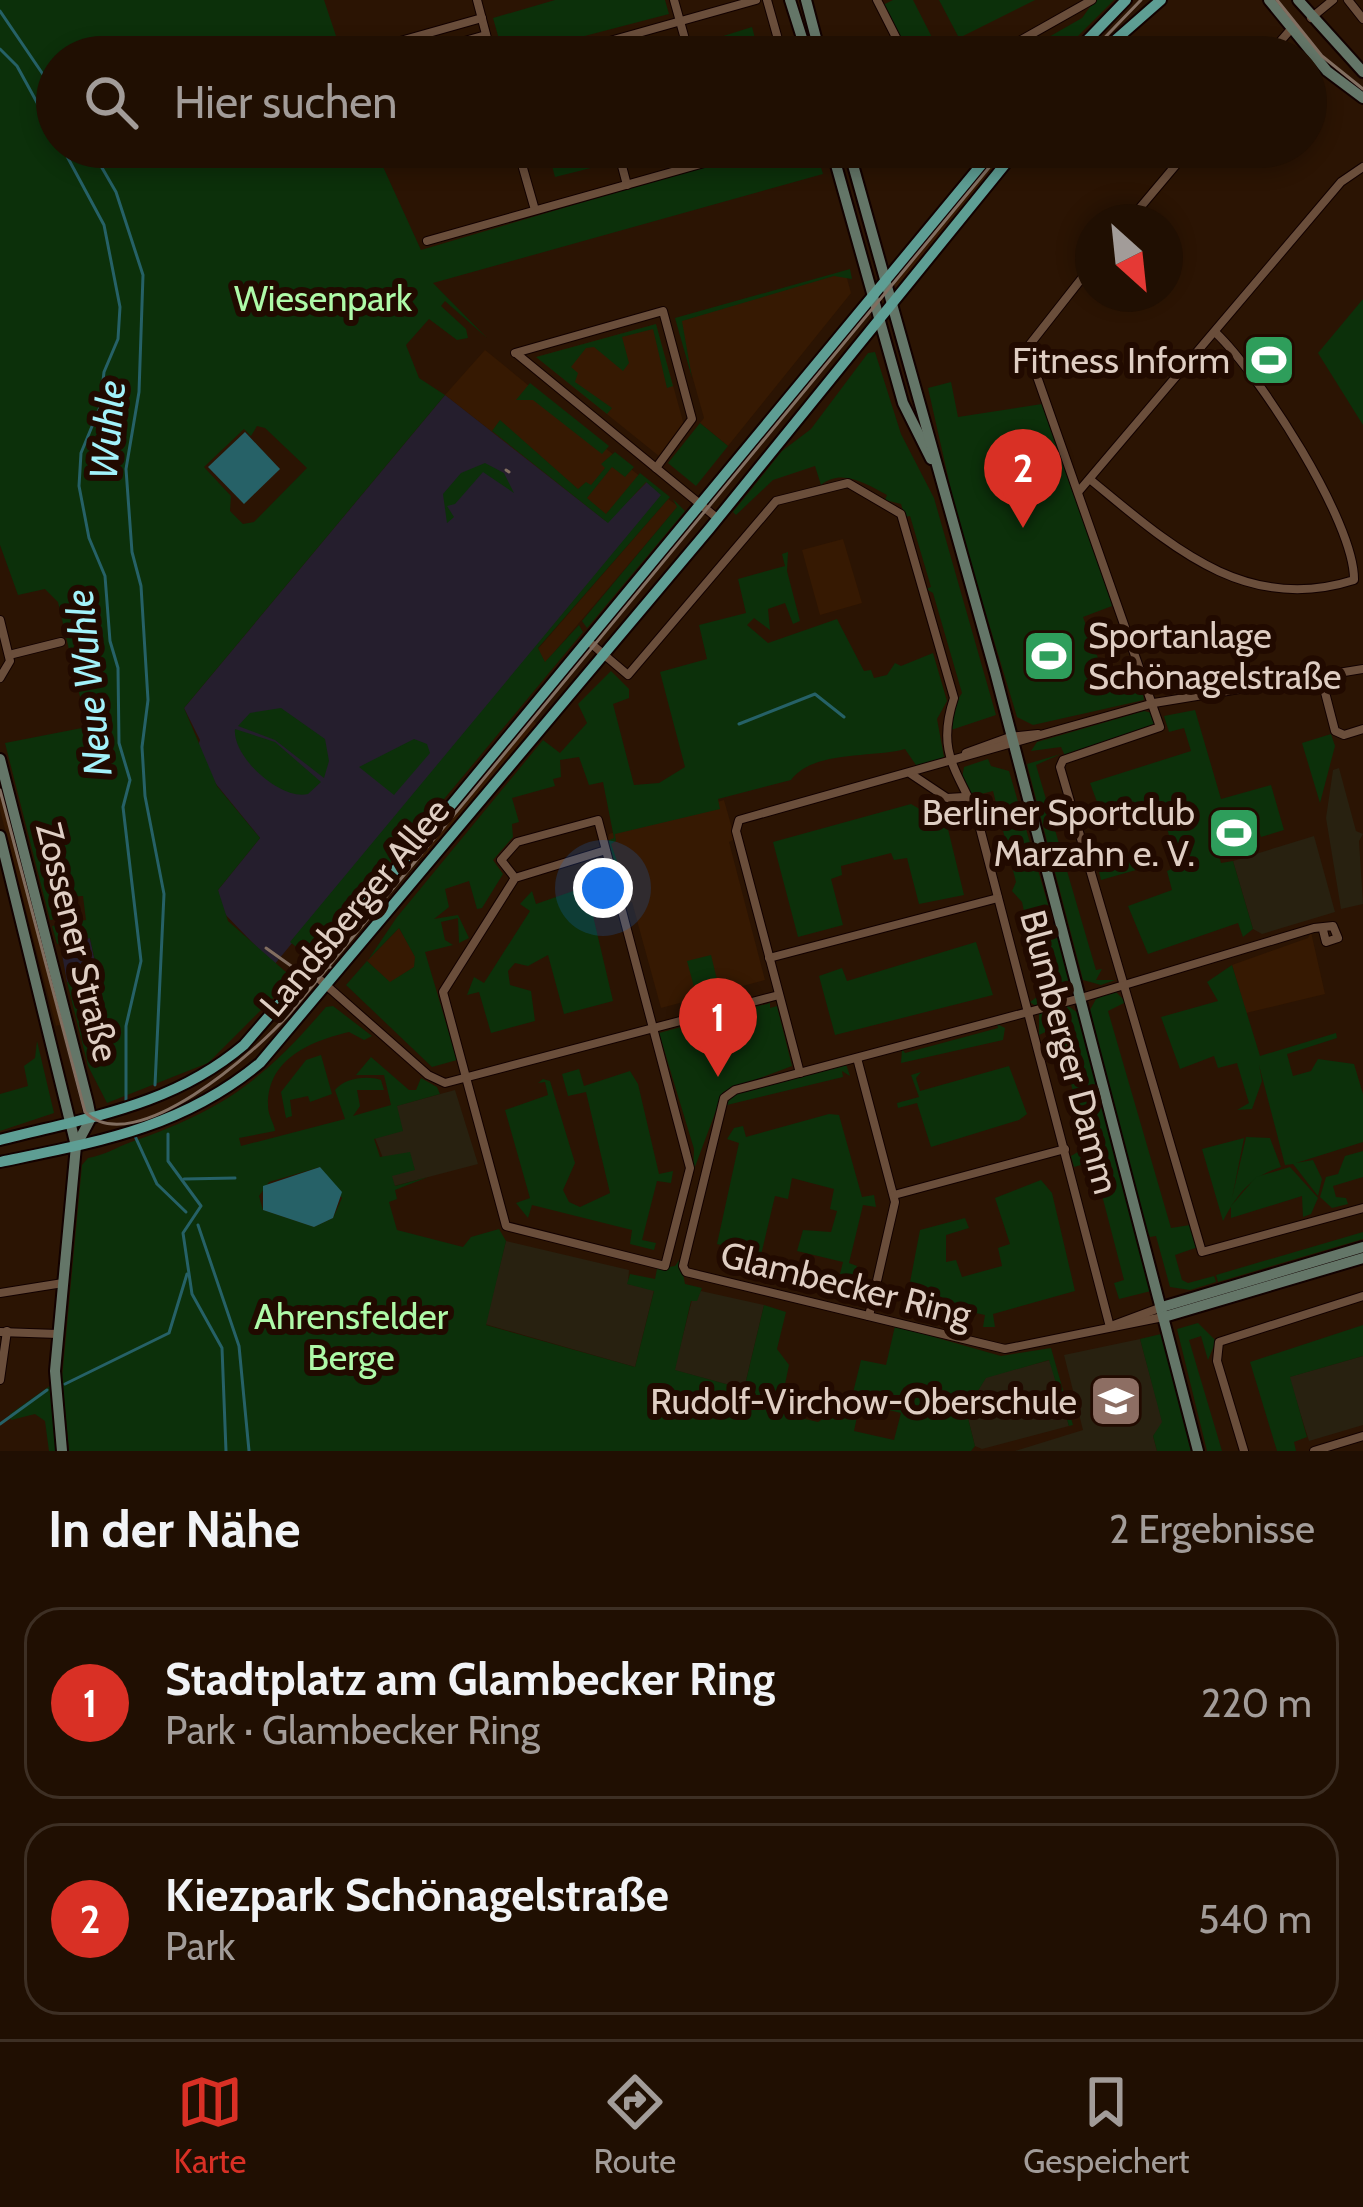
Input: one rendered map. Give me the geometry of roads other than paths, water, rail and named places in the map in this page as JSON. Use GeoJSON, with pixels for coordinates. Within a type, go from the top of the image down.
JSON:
{"type":"FeatureCollection","features":[{"type":"Feature","properties":{"kind":"main road"},"geometry":{"type":"LineString","coordinates":[[790,0],[801,36]]}},
{"type":"Feature","properties":{"kind":"main road"},"geometry":{"type":"LineString","coordinates":[[806,0],[815,36]]}},
{"type":"Feature","properties":{"kind":"main road"},"geometry":{"type":"LineString","coordinates":[[1091,36],[1126,0]]}},
{"type":"Feature","properties":{"kind":"main road"},"geometry":{"type":"LineString","coordinates":[[1120,36],[1161,0]]}},
{"type":"Feature","properties":{"kind":"main road"},"geometry":{"type":"LineString","coordinates":[[1269,0],[1297,36]]}},
{"type":"Feature","properties":{"kind":"main road"},"geometry":{"type":"LineString","coordinates":[[1298,0],[1363,72]]}},
{"type":"Feature","properties":{"kind":"main road"},"geometry":{"type":"LineString","coordinates":[[1327,71],[1363,98]]}},
{"type":"Feature","properties":{"kind":"main road","name":"Blumberger Damm"},"geometry":{"type":"LineString","coordinates":[[837,168],[903,403],[939,473]]}},
{"type":"Feature","properties":{"kind":"main road","name":"Blumberger Damm"},"geometry":{"type":"LineString","coordinates":[[854,168],[1082,998],[1198,1451]]}},
{"type":"Feature","properties":{"kind":"main road","name":"Landsberger Allee"},"geometry":{"type":"LineString","coordinates":[[0,1140],[135,1107],[176,1092],[224,1062],[310,970],[588,641],[978,168]]}},
{"type":"Feature","properties":{"kind":"main road","name":"Landsberger Allee"},"geometry":{"type":"LineString","coordinates":[[0,1162],[77,1141],[108,1140],[146,1130],[240,1080],[328,986],[1002,168]]}},
{"type":"Feature","properties":{"kind":"main road","name":"Zossener Straße"},"geometry":{"type":"LineString","coordinates":[[0,759],[91,1118],[77,1141]]}},
{"type":"Feature","properties":{"kind":"main road","name":"Zossener Straße"},"geometry":{"type":"LineString","coordinates":[[0,836],[77,1141]]}},
{"type":"Feature","properties":{"kind":"main road"},"geometry":{"type":"LineString","coordinates":[[62,1451],[55,1383],[77,1141]]}},
{"type":"Feature","properties":{"kind":"main road"},"geometry":{"type":"LineString","coordinates":[[1163,1312],[1363,1247]]}},
{"type":"Feature","properties":{"kind":"main road"},"geometry":{"type":"LineString","coordinates":[[1163,1312],[1363,1258]]}},
{"type":"Feature","properties":{"kind":"street"},"geometry":{"type":"LineString","coordinates":[[476,0],[486,35],[482,36]]}},
{"type":"Feature","properties":{"kind":"street"},"geometry":{"type":"LineString","coordinates":[[674,0],[684,36]]}},
{"type":"Feature","properties":{"kind":"street"},"geometry":{"type":"LineString","coordinates":[[636,36],[756,0]]}},
{"type":"Feature","properties":{"kind":"street"},"geometry":{"type":"LineString","coordinates":[[767,0],[777,36]]}},
{"type":"Feature","properties":{"kind":"street"},"geometry":{"type":"LineString","coordinates":[[877,0],[895,36]]}},
{"type":"Feature","properties":{"kind":"street"},"geometry":{"type":"LineString","coordinates":[[1033,36],[1092,0]]}},
{"type":"Feature","properties":{"kind":"street"},"geometry":{"type":"LineString","coordinates":[[1312,18],[1333,0]]}},
{"type":"Feature","properties":{"kind":"street"},"geometry":{"type":"LineString","coordinates":[[1348,0],[1363,19]]}},
{"type":"Feature","properties":{"kind":"street"},"geometry":{"type":"LineString","coordinates":[[418,36],[482,18]]}},
{"type":"Feature","properties":{"kind":"street"},"geometry":{"type":"LineString","coordinates":[[1285,36],[1291,29]]}},
{"type":"Feature","properties":{"kind":"street"},"geometry":{"type":"LineString","coordinates":[[1079,491],[1341,182],[1363,167]]}},
{"type":"Feature","properties":{"kind":"street"},"geometry":{"type":"LineString","coordinates":[[523,168],[535,210]]}},
{"type":"Feature","properties":{"kind":"street"},"geometry":{"type":"LineString","coordinates":[[623,168],[627,184]]}},
{"type":"Feature","properties":{"kind":"street"},"geometry":{"type":"LineString","coordinates":[[427,241],[686,168]]}},
{"type":"Feature","properties":{"kind":"street"},"geometry":{"type":"LineString","coordinates":[[1143,204],[1173,168]]}},
{"type":"Feature","properties":{"kind":"street"},"geometry":{"type":"LineString","coordinates":[[1075,285],[1027,343],[1154,703]]}},
{"type":"Feature","properties":{"kind":"street"},"geometry":{"type":"LineString","coordinates":[[656,468],[692,419],[663,311],[515,353],[717,518]]}},
{"type":"Feature","properties":{"kind":"street"},"geometry":{"type":"LineString","coordinates":[[1092,481],[1183,555],[1216,574],[1290,590],[1356,578],[1307,463],[1270,401],[1216,332]]}},
{"type":"Feature","properties":{"kind":"street","name":"Blumberger Damm"},"geometry":{"type":"LineString","coordinates":[[604,655],[628,675],[776,501],[853,484],[902,518],[955,698],[943,720],[953,760],[964,797],[976,813],[1110,1327]]}},
{"type":"Feature","properties":{"kind":"street"},"geometry":{"type":"LineString","coordinates":[[0,620],[9,655],[0,678]]}},
{"type":"Feature","properties":{"kind":"street"},"geometry":{"type":"LineString","coordinates":[[588,641],[604,655]]}},
{"type":"Feature","properties":{"kind":"street"},"geometry":{"type":"LineString","coordinates":[[9,655],[61,642]]}},
{"type":"Feature","properties":{"kind":"street"},"geometry":{"type":"LineString","coordinates":[[800,1073],[737,822],[1154,703],[1363,669]]}},
{"type":"Feature","properties":{"kind":"street"},"geometry":{"type":"LineString","coordinates":[[1320,673],[1335,731],[1344,735],[1363,729]]}},
{"type":"Feature","properties":{"kind":"street","name":"Blumberger Damm"},"geometry":{"type":"LineString","coordinates":[[1154,703],[1157,731],[1063,760],[1060,767],[1202,1252],[1363,1208]]}},
{"type":"Feature","properties":{"kind":"street"},"geometry":{"type":"LineString","coordinates":[[911,774],[947,798],[964,797]]}},
{"type":"Feature","properties":{"kind":"street"},"geometry":{"type":"LineString","coordinates":[[515,878],[501,860],[525,840],[598,820],[654,1028],[690,1168],[664,1266],[509,1230],[443,992],[515,878],[606,850]]}},
{"type":"Feature","properties":{"kind":"street"},"geometry":{"type":"LineString","coordinates":[[769,958],[998,898]]}},
{"type":"Feature","properties":{"kind":"street","name":"Blumberger Damm"},"geometry":{"type":"LineString","coordinates":[[1082,998],[1323,930]]}},
{"type":"Feature","properties":{"kind":"street"},"geometry":{"type":"LineString","coordinates":[[310,970],[434,1080],[465,1078],[779,995]]}},
{"type":"Feature","properties":{"kind":"street","name":"Glambecker Ring"},"geometry":{"type":"LineString","coordinates":[[1082,998],[726,1095],[683,1266],[695,1275],[1017,1350],[1163,1312]]}},
{"type":"Feature","properties":{"kind":"street"},"geometry":{"type":"LineString","coordinates":[[857,1058],[894,1195],[868,1316]]}},
{"type":"Feature","properties":{"kind":"street"},"geometry":{"type":"LineString","coordinates":[[894,1195],[1065,1149]]}},
{"type":"Feature","properties":{"kind":"street"},"geometry":{"type":"LineString","coordinates":[[0,1293],[63,1283]]}},
{"type":"Feature","properties":{"kind":"street"},"geometry":{"type":"LineString","coordinates":[[1244,1451],[1217,1361],[1219,1342],[1363,1296]]}},
{"type":"Feature","properties":{"kind":"street"},"geometry":{"type":"LineString","coordinates":[[0,1381],[3,1331],[58,1334]]}},
{"type":"Feature","properties":{"kind":"street"},"geometry":{"type":"LineString","coordinates":[[1314,1451],[1363,1436]]}},
{"type":"Feature","properties":{"kind":"water"},"geometry":{"type":"Polygon","coordinates":[[[245,432],[280,469],[244,504],[208,467],[245,432]]]}},
{"type":"Feature","properties":{"kind":"water"},"geometry":{"type":"Polygon","coordinates":[[[320,1167],[342,1192],[333,1218],[314,1227],[263,1210],[263,1186],[320,1167]]]}},
{"type":"Feature","properties":{"kind":"waterway","name":"Wuhle"},"geometry":{"type":"LineString","coordinates":[[0,11],[36,64]]}},
{"type":"Feature","properties":{"kind":"waterway","name":"Neue Wuhle"},"geometry":{"type":"LineString","coordinates":[[0,49],[17,66],[36,101]]}},
{"type":"Feature","properties":{"kind":"waterway","name":"Neue Wuhle"},"geometry":{"type":"LineString","coordinates":[[73,168],[104,225],[120,307],[118,339],[104,372],[100,407],[81,453],[79,486],[89,538],[105,576],[110,641],[118,668],[119,743],[130,780],[123,807],[141,961],[126,1026],[126,1103]]}},
{"type":"Feature","properties":{"kind":"waterway","name":"Wuhle"},"geometry":{"type":"LineString","coordinates":[[102,168],[116,192],[143,275],[139,392],[126,469],[132,552],[141,586],[148,700],[142,747],[145,796],[164,894],[155,1085]]}},
{"type":"Feature","properties":{"kind":"waterway"},"geometry":{"type":"LineString","coordinates":[[739,724],[815,694],[844,717]]}},
{"type":"Feature","properties":{"kind":"waterway","name":"Wuhle"},"geometry":{"type":"LineString","coordinates":[[168,1134],[168,1161],[201,1206],[183,1233],[192,1294],[222,1348],[226,1451]]}},
{"type":"Feature","properties":{"kind":"waterway","name":"Neue Wuhle"},"geometry":{"type":"LineString","coordinates":[[135,1136],[157,1184],[186,1212]]}},
{"type":"Feature","properties":{"kind":"waterway"},"geometry":{"type":"LineString","coordinates":[[184,1179],[235,1178]]}},
{"type":"Feature","properties":{"kind":"waterway","name":"Neue Wuhle"},"geometry":{"type":"LineString","coordinates":[[198,1225],[239,1346],[249,1451]]}},
{"type":"Feature","properties":{"kind":"waterway"},"geometry":{"type":"LineString","coordinates":[[65,1384],[169,1333],[187,1274]]}},
{"type":"Feature","properties":{"kind":"waterway"},"geometry":{"type":"LineString","coordinates":[[0,1424],[47,1390]]}},
{"type":"Feature","properties":{"kind":"tram line"},"geometry":{"type":"LineString","coordinates":[[1106,36],[1141,0]]}},
{"type":"Feature","properties":{"kind":"tram line"},"geometry":{"type":"LineString","coordinates":[[1277,0],[1306,36]]}},
{"type":"Feature","properties":{"kind":"tram line"},"geometry":{"type":"LineString","coordinates":[[1327,60],[1363,89]]}},
{"type":"Feature","properties":{"kind":"tram line"},"geometry":{"type":"LineString","coordinates":[[0,790],[85,1112],[107,1123],[133,1122],[194,1095],[290,1013],[989,168]]}},
{"type":"Feature","properties":{"kind":"tram line"},"geometry":{"type":"LineString","coordinates":[[266,948],[301,973],[330,967]]}},
{"type":"Feature","properties":{"kind":"place","name":"Fitness Inform"},"geometry":{"type":"Point","coordinates":[1269,360]}},
{"type":"Feature","properties":{"kind":"place","name":"Kiezpark Schönagelstraße"},"geometry":{"type":"Point","coordinates":[1023,528]}},
{"type":"Feature","properties":{"kind":"place","name":"Sportanlage Schönagelstraße"},"geometry":{"type":"Point","coordinates":[1049,656]}},
{"type":"Feature","properties":{"kind":"place","name":"Berliner Sportclub Marzahn e. V."},"geometry":{"type":"Point","coordinates":[1234,833]}},
{"type":"Feature","properties":{"kind":"place","name":"Stadtplatz am Glambecker Ring"},"geometry":{"type":"Point","coordinates":[718,1077]}},
{"type":"Feature","properties":{"kind":"place","name":"Rudolf-Virchow-Oberschule"},"geometry":{"type":"Point","coordinates":[1116,1401]}},
{"type":"Feature","properties":{"kind":"park label","name":"Wiesenpark"},"geometry":{"type":"Point","coordinates":[323,298]}},
{"type":"Feature","properties":{"kind":"park label","name":"Ahrensfelder Berge"},"geometry":{"type":"Point","coordinates":[351,1336]}}]}
